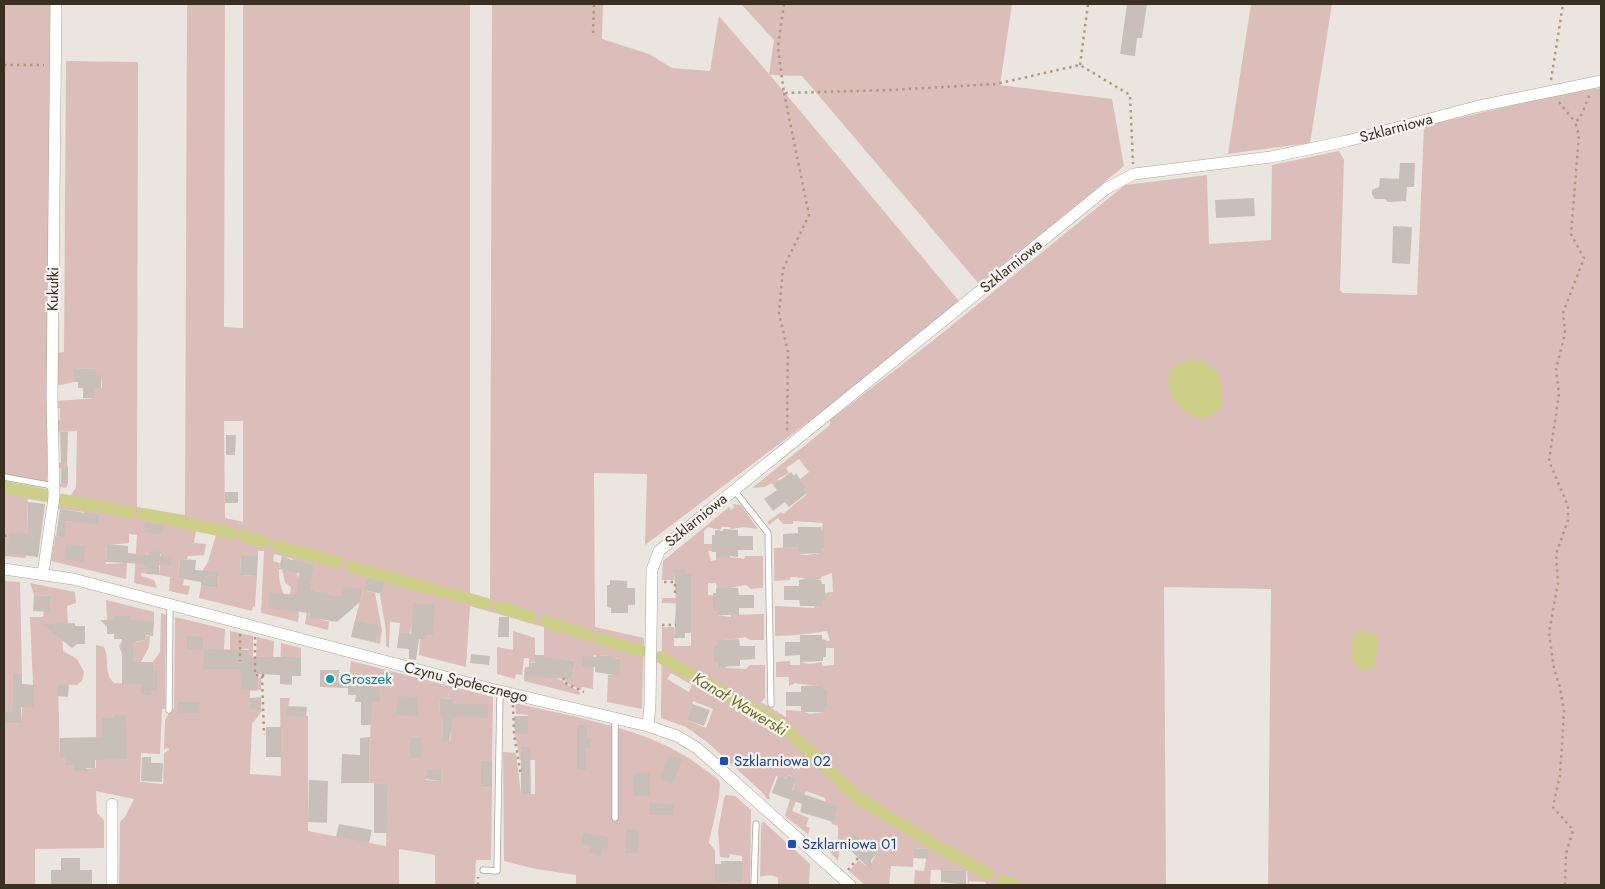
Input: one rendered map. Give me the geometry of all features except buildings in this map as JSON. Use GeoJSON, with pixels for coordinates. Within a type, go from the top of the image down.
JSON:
{"type":"FeatureCollection","features":[{"type":"Feature","properties":{"kind":"street","name":"Kukułki"},"geometry":{"type":"LineString","coordinates":[[43,574],[53,510],[54,490],[52,386],[56,4]]}},
{"type":"Feature","properties":{"kind":"street","name":"Szklarniowa"},"geometry":{"type":"LineString","coordinates":[[648,726],[652,570],[660,548],[1096,196],[1134,174],[1271,157],[1347,141],[1475,107],[1600,81]]}},
{"type":"Feature","properties":{"kind":"street","name":"Czynu Społecznego"},"geometry":{"type":"LineString","coordinates":[[4,569],[72,579],[500,693],[648,726],[677,736],[697,748],[850,885]]}},
{"type":"Feature","properties":{"kind":"street"},"geometry":{"type":"LineString","coordinates":[[112,804],[112,885]]}},
{"type":"Feature","properties":{"kind":"lane"},"geometry":{"type":"LineString","coordinates":[[4,477],[48,485],[54,490]]}},
{"type":"Feature","properties":{"kind":"lane"},"geometry":{"type":"LineString","coordinates":[[734,490],[768,533],[771,704]]}},
{"type":"Feature","properties":{"kind":"lane"},"geometry":{"type":"LineString","coordinates":[[169,710],[170,604]]}},
{"type":"Feature","properties":{"kind":"lane"},"geometry":{"type":"LineString","coordinates":[[483,870],[497,871],[500,693]]}},
{"type":"Feature","properties":{"kind":"lane"},"geometry":{"type":"LineString","coordinates":[[614,718],[615,818]]}},
{"type":"Feature","properties":{"kind":"lane"},"geometry":{"type":"LineString","coordinates":[[754,885],[756,824]]}},
{"type":"Feature","properties":{"kind":"path"},"geometry":{"type":"LineString","coordinates":[[593,33],[594,4]]}},
{"type":"Feature","properties":{"kind":"path"},"geometry":{"type":"LineString","coordinates":[[784,4],[778,47],[784,93],[809,215],[783,269],[778,313],[788,352],[787,447]]}},
{"type":"Feature","properties":{"kind":"path"},"geometry":{"type":"LineString","coordinates":[[1080,65],[1088,4]]}},
{"type":"Feature","properties":{"kind":"path"},"geometry":{"type":"LineString","coordinates":[[1564,4],[1550,92],[1575,122],[1579,135],[1571,234],[1584,258],[1563,313],[1565,332],[1556,369],[1559,394],[1549,461],[1568,506],[1568,520],[1556,554],[1558,583],[1549,633],[1554,669],[1560,687],[1564,712],[1560,775],[1553,808],[1573,830],[1566,854],[1565,885]]}},
{"type":"Feature","properties":{"kind":"path"},"geometry":{"type":"LineString","coordinates":[[4,65],[56,65]]}},
{"type":"Feature","properties":{"kind":"path"},"geometry":{"type":"LineString","coordinates":[[784,93],[891,90],[996,84],[1080,65],[1130,94],[1134,174]]}},
{"type":"Feature","properties":{"kind":"path"},"geometry":{"type":"LineString","coordinates":[[1575,122],[1580,118],[1585,102],[1600,81]]}},
{"type":"Feature","properties":{"kind":"path"},"geometry":{"type":"LineString","coordinates":[[4,536],[9,535]]}},
{"type":"Feature","properties":{"kind":"path"},"geometry":{"type":"LineString","coordinates":[[662,582],[675,582],[675,594]]}},
{"type":"Feature","properties":{"kind":"path"},"geometry":{"type":"LineString","coordinates":[[662,625],[676,625]]}},
{"type":"Feature","properties":{"kind":"path"},"geometry":{"type":"LineString","coordinates":[[240,633],[240,661]]}},
{"type":"Feature","properties":{"kind":"path"},"geometry":{"type":"LineString","coordinates":[[255,633],[254,676],[263,675],[264,736]]}},
{"type":"Feature","properties":{"kind":"path"},"geometry":{"type":"LineString","coordinates":[[564,678],[564,682],[584,692]]}},
{"type":"Feature","properties":{"kind":"path"},"geometry":{"type":"LineString","coordinates":[[500,693],[513,699],[514,734],[521,776]]}},
{"type":"Feature","properties":{"kind":"path"},"geometry":{"type":"LineString","coordinates":[[848,870],[858,858]]}},
{"type":"Feature","properties":{"kind":"shaded area"},"geometry":{"type":"Polygon","coordinates":[[[4,4],[50,4],[47,482],[4,474],[4,4]]]}},
{"type":"Feature","properties":{"kind":"shaded area"},"geometry":{"type":"Polygon","coordinates":[[[187,4],[225,4],[224,327],[243,328],[243,4],[470,4],[470,596],[490,601],[492,4],[603,4],[602,39],[649,54],[672,68],[710,71],[719,16],[769,74],[774,40],[741,4],[1012,4],[1000,85],[1112,99],[1124,166],[979,284],[802,76],[770,75],[959,301],[840,398],[645,545],[647,474],[594,473],[595,627],[644,638],[642,709],[607,702],[608,675],[620,675],[620,659],[612,658],[612,656],[594,655],[593,689],[582,687],[581,690],[565,682],[566,678],[572,679],[575,661],[560,659],[557,679],[563,680],[563,682],[580,692],[580,695],[524,681],[524,677],[542,677],[536,662],[529,662],[529,658],[524,658],[522,675],[516,674],[515,679],[497,674],[497,647],[513,650],[513,631],[535,638],[535,655],[544,655],[544,627],[470,606],[466,667],[419,655],[421,624],[412,622],[410,634],[399,632],[400,623],[390,622],[389,648],[386,646],[380,594],[382,594],[373,579],[368,579],[365,590],[375,593],[382,630],[380,644],[351,637],[376,642],[378,633],[355,620],[363,590],[341,601],[336,596],[314,591],[309,616],[329,622],[328,630],[305,624],[310,590],[302,588],[301,596],[290,595],[291,587],[285,583],[282,569],[290,571],[293,559],[274,554],[273,561],[280,563],[279,576],[282,590],[289,603],[299,612],[298,622],[261,613],[264,551],[258,551],[258,556],[241,556],[240,575],[257,576],[255,607],[253,606],[252,611],[199,598],[201,586],[218,588],[219,573],[202,571],[208,562],[216,535],[196,530],[194,543],[206,544],[204,555],[188,556],[187,559],[180,559],[178,578],[184,579],[183,585],[190,586],[188,595],[169,591],[170,577],[159,575],[161,553],[145,555],[144,567],[147,567],[147,574],[142,573],[141,576],[154,580],[157,588],[134,583],[137,535],[129,534],[129,543],[107,545],[106,564],[127,563],[126,579],[51,561],[55,536],[62,537],[66,521],[83,523],[84,512],[59,509],[60,495],[71,495],[76,487],[77,431],[57,432],[58,463],[67,463],[68,468],[58,468],[58,483],[68,483],[66,488],[60,487],[55,482],[56,423],[60,420],[60,408],[56,408],[56,401],[95,398],[95,388],[102,388],[102,376],[96,376],[96,369],[74,368],[74,382],[56,386],[56,353],[64,352],[66,61],[138,62],[137,507],[185,515],[187,4]],[[224,421],[225,518],[243,522],[243,421],[224,421]],[[295,561],[298,577],[304,578],[312,575],[314,564],[295,561]]]}},
{"type":"Feature","properties":{"kind":"shaded area"},"geometry":{"type":"Polygon","coordinates":[[[1251,4],[1332,4],[1310,143],[1228,154],[1251,4]]]}},
{"type":"Feature","properties":{"kind":"shaded area"},"geometry":{"type":"Polygon","coordinates":[[[1601,88],[1601,885],[1268,885],[1271,589],[1164,587],[1166,885],[986,885],[986,882],[969,881],[968,885],[967,871],[931,870],[930,885],[914,885],[915,870],[924,871],[928,849],[914,848],[913,867],[891,866],[889,885],[865,885],[849,871],[859,860],[866,866],[870,865],[878,852],[853,834],[840,846],[838,861],[830,852],[836,844],[838,826],[832,824],[825,798],[806,791],[802,799],[798,797],[792,811],[809,818],[806,826],[810,828],[808,834],[785,816],[795,783],[791,781],[792,776],[787,775],[786,779],[776,776],[769,795],[770,799],[767,799],[763,793],[707,742],[686,727],[661,718],[662,627],[674,627],[674,646],[691,646],[691,604],[662,603],[662,598],[691,598],[691,574],[685,574],[685,569],[675,569],[674,580],[662,580],[663,561],[729,507],[731,510],[735,507],[732,504],[741,505],[758,529],[722,527],[720,530],[708,527],[704,531],[704,544],[712,544],[712,551],[708,551],[711,561],[716,560],[716,557],[744,559],[745,556],[763,556],[763,588],[751,589],[746,585],[717,589],[716,583],[708,583],[708,595],[713,595],[713,610],[717,611],[717,615],[731,617],[731,615],[764,614],[764,640],[750,640],[745,637],[717,640],[717,644],[714,645],[714,662],[717,662],[718,667],[725,666],[726,668],[746,669],[750,665],[765,665],[765,698],[761,702],[786,717],[786,710],[810,714],[824,712],[824,707],[827,707],[827,690],[823,690],[823,685],[795,683],[789,686],[789,677],[776,677],[776,662],[790,661],[790,665],[800,665],[800,662],[809,664],[822,662],[822,666],[834,665],[834,648],[826,648],[826,641],[830,641],[827,631],[775,636],[775,606],[814,608],[814,606],[822,606],[822,602],[825,601],[825,593],[833,592],[832,573],[821,577],[821,579],[790,577],[790,580],[774,581],[774,548],[799,547],[799,554],[807,555],[821,553],[821,549],[824,548],[824,531],[821,531],[823,523],[793,521],[793,524],[783,524],[778,518],[769,525],[767,522],[781,512],[783,514],[807,494],[804,490],[807,487],[800,479],[809,472],[799,459],[786,468],[789,473],[778,479],[779,481],[773,485],[771,483],[765,487],[752,488],[830,425],[830,420],[930,343],[1125,185],[1207,175],[1209,244],[1271,240],[1272,165],[1339,151],[1344,160],[1340,290],[1343,293],[1417,295],[1424,126],[1566,93],[1601,88]],[[671,673],[667,679],[689,692],[692,685],[671,673]],[[693,701],[687,720],[706,728],[713,709],[693,701]]]}},
{"type":"Feature","properties":{"kind":"shaded area"},"geometry":{"type":"Polygon","coordinates":[[[1189,360],[1205,361],[1220,375],[1223,403],[1213,415],[1203,418],[1192,415],[1181,408],[1173,398],[1169,387],[1169,376],[1175,367],[1189,360]]]}},
{"type":"Feature","properties":{"kind":"shaded area"},"geometry":{"type":"Polygon","coordinates":[[[4,481],[49,491],[47,502],[28,499],[26,558],[4,556],[4,481]]]}},
{"type":"Feature","properties":{"kind":"shaded area"},"geometry":{"type":"Polygon","coordinates":[[[4,581],[20,582],[22,674],[13,674],[12,712],[4,712],[4,581]]]}},
{"type":"Feature","properties":{"kind":"shaded area"},"geometry":{"type":"Polygon","coordinates":[[[30,583],[75,592],[76,603],[67,606],[68,623],[62,626],[63,651],[77,659],[84,672],[82,681],[77,685],[58,685],[60,757],[65,757],[66,765],[74,765],[74,770],[96,768],[96,645],[104,647],[109,675],[114,683],[132,684],[133,654],[122,654],[119,646],[123,639],[129,638],[129,616],[114,616],[114,620],[107,620],[106,600],[154,612],[154,622],[138,621],[136,642],[145,640],[146,636],[150,636],[149,647],[141,662],[141,695],[151,695],[151,691],[157,691],[157,672],[153,671],[153,662],[160,652],[161,613],[166,615],[165,709],[162,709],[160,754],[141,753],[140,782],[163,784],[164,753],[169,750],[168,748],[164,749],[165,720],[171,710],[174,709],[175,617],[225,629],[224,650],[214,669],[230,669],[230,631],[253,636],[253,677],[261,678],[261,690],[250,691],[250,708],[261,709],[262,711],[252,724],[250,774],[281,776],[280,698],[290,698],[286,716],[308,716],[308,831],[386,846],[388,784],[369,783],[371,711],[361,711],[361,702],[379,702],[379,681],[368,681],[368,678],[349,678],[351,661],[493,697],[492,761],[481,761],[481,787],[492,788],[491,860],[476,860],[475,885],[435,885],[435,855],[399,849],[399,885],[119,885],[120,822],[125,817],[134,799],[96,791],[97,813],[104,820],[104,848],[35,849],[35,885],[4,885],[4,724],[21,723],[22,707],[34,707],[30,617],[43,617],[44,611],[50,611],[51,596],[34,595],[30,583]],[[241,649],[241,690],[248,690],[249,649],[241,649]],[[440,698],[439,716],[443,716],[442,741],[450,741],[453,699],[440,698]],[[426,769],[425,780],[441,781],[442,771],[426,769]]]}},
{"type":"Feature","properties":{"kind":"shaded area"},"geometry":{"type":"Polygon","coordinates":[[[1360,631],[1374,633],[1378,637],[1375,665],[1366,670],[1359,670],[1351,659],[1353,636],[1360,631]]]}},
{"type":"Feature","properties":{"kind":"shaded area"},"geometry":{"type":"Polygon","coordinates":[[[257,637],[274,641],[273,658],[256,657],[257,637]]]}},
{"type":"Feature","properties":{"kind":"shaded area"},"geometry":{"type":"Polygon","coordinates":[[[281,643],[301,648],[301,657],[284,657],[280,675],[281,643]]]}},
{"type":"Feature","properties":{"kind":"shaded area"},"geometry":{"type":"Polygon","coordinates":[[[515,703],[639,734],[684,755],[714,776],[720,785],[709,843],[715,850],[715,881],[742,881],[742,856],[730,854],[729,858],[720,857],[718,831],[724,798],[726,795],[735,796],[751,810],[750,885],[576,885],[576,875],[536,869],[504,861],[503,752],[516,753],[521,794],[535,794],[535,760],[520,760],[515,734],[528,734],[528,715],[516,714],[515,703]]]}},
{"type":"Feature","properties":{"kind":"shaded area"},"geometry":{"type":"Polygon","coordinates":[[[763,821],[810,864],[809,885],[778,885],[778,878],[776,877],[769,875],[760,877],[761,826],[763,821]]]}},
{"type":"Feature","properties":{"kind":"waterway","name":"Kanał Wawerski"},"geometry":{"type":"LineString","coordinates":[[4,487],[49,496]]}},
{"type":"Feature","properties":{"kind":"waterway","name":"Kanał Wawerski"},"geometry":{"type":"LineString","coordinates":[[62,500],[131,512]]}},
{"type":"Feature","properties":{"kind":"waterway","name":"Kanał Wawerski"},"geometry":{"type":"LineString","coordinates":[[144,514],[231,533]]}},
{"type":"Feature","properties":{"kind":"waterway","name":"Kanał Wawerski"},"geometry":{"type":"LineString","coordinates":[[243,536],[263,542]]}},
{"type":"Feature","properties":{"kind":"waterway","name":"Kanał Wawerski"},"geometry":{"type":"LineString","coordinates":[[277,546],[309,555]]}},
{"type":"Feature","properties":{"kind":"waterway","name":"Kanał Wawerski"},"geometry":{"type":"LineString","coordinates":[[316,556],[337,562]]}},
{"type":"Feature","properties":{"kind":"waterway","name":"Kanał Wawerski"},"geometry":{"type":"LineString","coordinates":[[352,567],[442,592]]}},
{"type":"Feature","properties":{"kind":"waterway","name":"Kanał Wawerski"},"geometry":{"type":"LineString","coordinates":[[452,594],[487,604]]}},
{"type":"Feature","properties":{"kind":"waterway","name":"Kanał Wawerski"},"geometry":{"type":"LineString","coordinates":[[500,607],[530,617]]}},
{"type":"Feature","properties":{"kind":"waterway","name":"Kanał Wawerski"},"geometry":{"type":"LineString","coordinates":[[545,621],[588,635]]}},
{"type":"Feature","properties":{"kind":"waterway","name":"Kanał Wawerski"},"geometry":{"type":"LineString","coordinates":[[600,639],[641,651]]}},
{"type":"Feature","properties":{"kind":"waterway","name":"Kanał Wawerski"},"geometry":{"type":"LineString","coordinates":[[660,657],[783,726],[858,798],[935,845]]}},
{"type":"Feature","properties":{"kind":"waterway","name":"Kanał Wawerski"},"geometry":{"type":"LineString","coordinates":[[944,850],[988,874]]}},
{"type":"Feature","properties":{"kind":"waterway","name":"Kanał Wawerski"},"geometry":{"type":"LineString","coordinates":[[1002,881],[1016,885]]}},
{"type":"Feature","properties":{"kind":"place","name":"Groszek"},"geometry":{"type":"Point","coordinates":[330,679]}},
{"type":"Feature","properties":{"kind":"place","name":"Szklarniowa 02"},"geometry":{"type":"Point","coordinates":[724,761]}},
{"type":"Feature","properties":{"kind":"place","name":"Szklarniowa 01"},"geometry":{"type":"Point","coordinates":[792,844]}}]}
